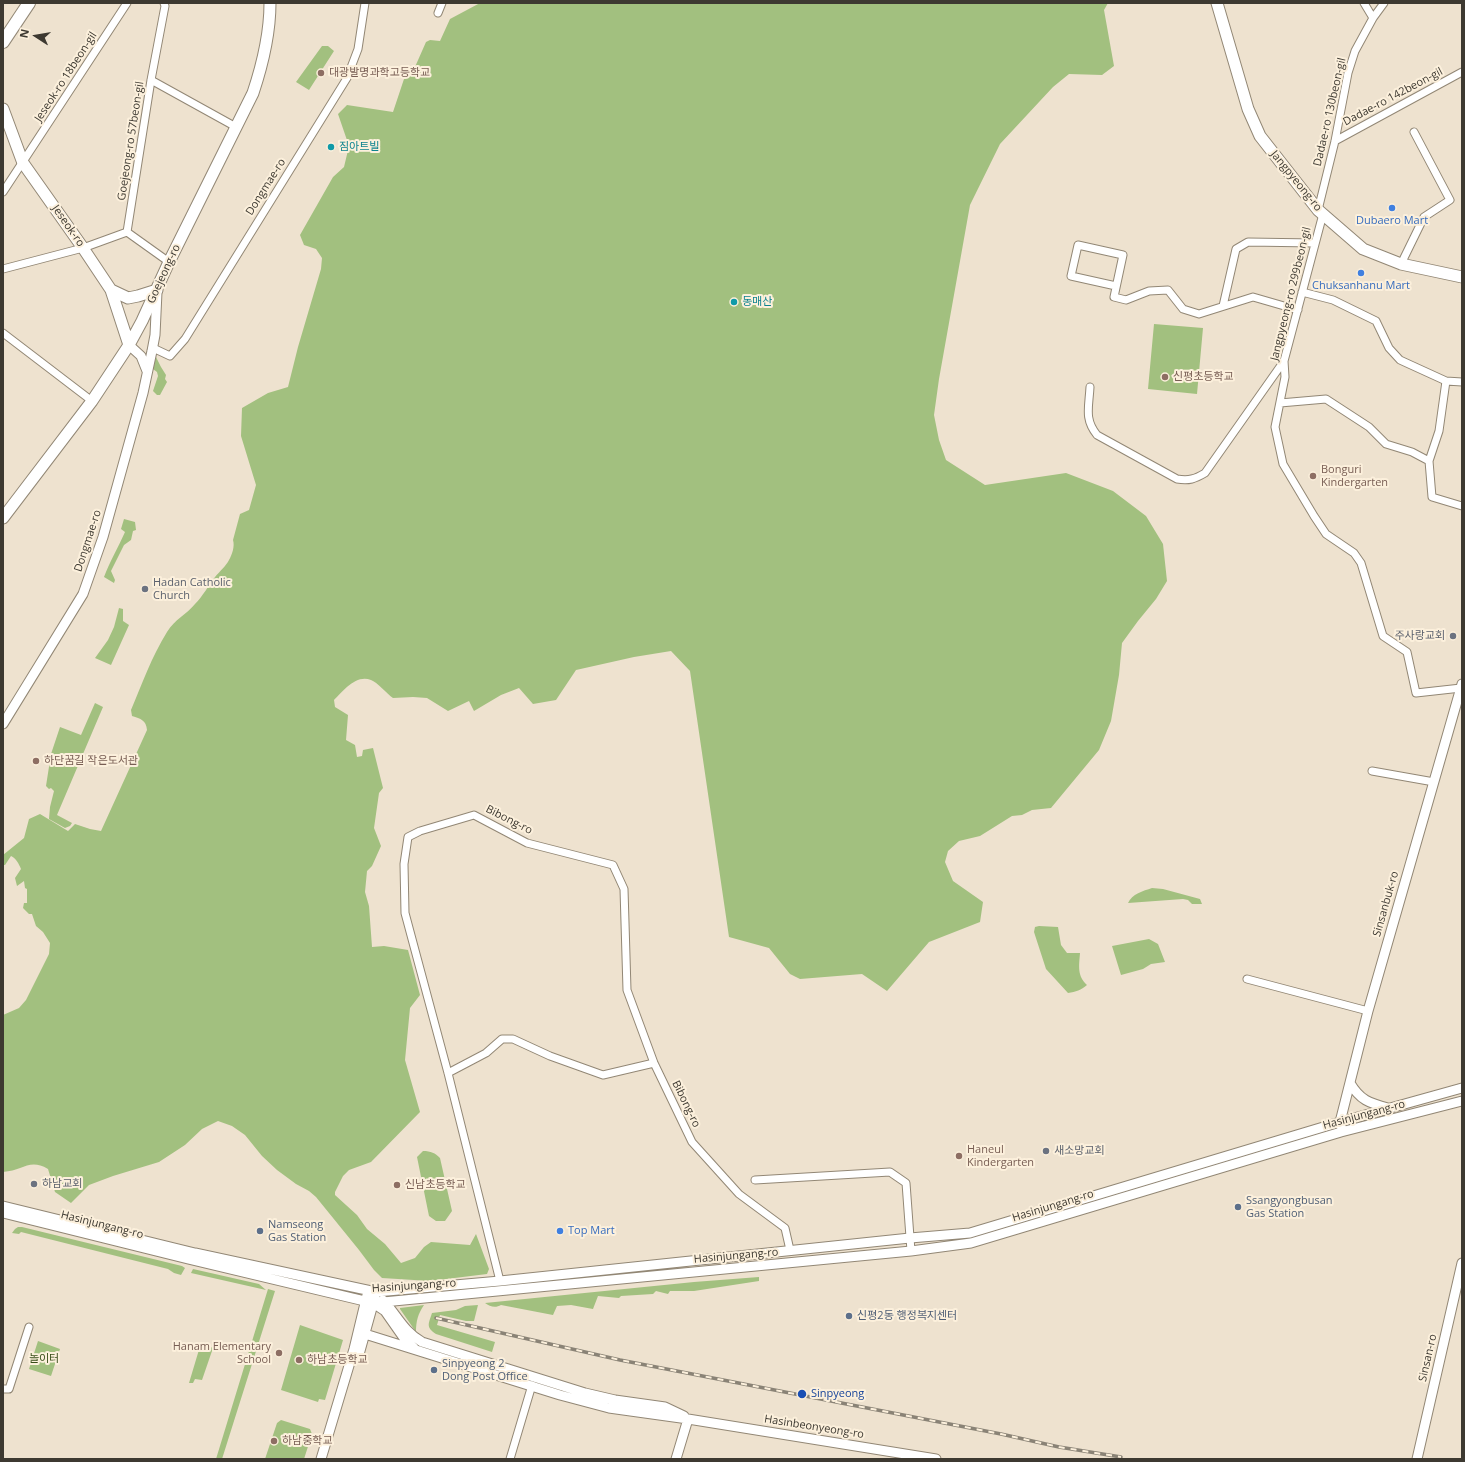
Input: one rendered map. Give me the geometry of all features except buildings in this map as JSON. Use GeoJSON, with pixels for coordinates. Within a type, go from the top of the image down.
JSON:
{"type":"FeatureCollection","features":[{"type":"Feature","properties":{"kind":"main road"},"geometry":{"type":"LineString","coordinates":[[3,42],[29,3]]}},
{"type":"Feature","properties":{"kind":"main road","name":"Goejeong-ro"},"geometry":{"type":"LineString","coordinates":[[3,518],[92,401],[129,345],[142,322],[169,262],[253,93],[261,70],[268,41],[270,3]]}},
{"type":"Feature","properties":{"kind":"main road","name":"Jangpyeong-ro"},"geometry":{"type":"LineString","coordinates":[[1217,3],[1248,108],[1260,136],[1320,212],[1363,249],[1401,264],[1462,277]]}},
{"type":"Feature","properties":{"kind":"main road","name":"Jeseok-ro"},"geometry":{"type":"LineString","coordinates":[[3,109],[23,162],[111,290],[129,345]]}},
{"type":"Feature","properties":{"kind":"main road"},"geometry":{"type":"LineString","coordinates":[[111,290],[128,298],[157,290]]}},
{"type":"Feature","properties":{"kind":"street","name":"Jeseok-ro 18beon-gil"},"geometry":{"type":"LineString","coordinates":[[3,192],[127,3]]}},
{"type":"Feature","properties":{"kind":"street","name":"Goejeong-ro 57beon-gil"},"geometry":{"type":"LineString","coordinates":[[127,232],[165,6],[164,3]]}},
{"type":"Feature","properties":{"kind":"street"},"geometry":{"type":"LineString","coordinates":[[356,3],[364,4]]}},
{"type":"Feature","properties":{"kind":"street"},"geometry":{"type":"LineString","coordinates":[[438,13],[442,3]]}},
{"type":"Feature","properties":{"kind":"street"},"geometry":{"type":"LineString","coordinates":[[1364,3],[1372,18]]}},
{"type":"Feature","properties":{"kind":"street","name":"Dadae-ro 130beon-gil"},"geometry":{"type":"LineString","coordinates":[[1320,212],[1336,141],[1348,73],[1355,52],[1372,18],[1384,3]]}},
{"type":"Feature","properties":{"kind":"street","name":"Dongmae-ro"},"geometry":{"type":"LineString","coordinates":[[153,348],[170,356],[185,339],[347,78],[358,49],[364,4]]}},
{"type":"Feature","properties":{"kind":"street","name":"Dadae-ro 142beon-gil"},"geometry":{"type":"LineString","coordinates":[[1336,141],[1462,72]]}},
{"type":"Feature","properties":{"kind":"street"},"geometry":{"type":"LineString","coordinates":[[152,80],[236,127]]}},
{"type":"Feature","properties":{"kind":"street"},"geometry":{"type":"LineString","coordinates":[[1401,264],[1424,217],[1450,200],[1414,132]]}},
{"type":"Feature","properties":{"kind":"street","name":"Jangpyeong-ro 299beon-gil"},"geometry":{"type":"LineString","coordinates":[[1320,212],[1315,243],[1284,361],[1284,377],[1275,427],[1283,464],[1326,534],[1354,553],[1361,563],[1383,636],[1407,652],[1416,693],[1461,686]]}},
{"type":"Feature","properties":{"kind":"street"},"geometry":{"type":"LineString","coordinates":[[3,269],[83,248],[127,232],[169,262]]}},
{"type":"Feature","properties":{"kind":"street"},"geometry":{"type":"LineString","coordinates":[[1223,306],[1236,249],[1248,242],[1315,243]]}},
{"type":"Feature","properties":{"kind":"street"},"geometry":{"type":"LineString","coordinates":[[1116,286],[1071,276],[1078,245],[1123,255],[1114,297],[1126,300],[1149,291],[1168,290],[1183,309],[1199,314],[1253,297],[1298,310]]}},
{"type":"Feature","properties":{"kind":"street","name":"Dongmae-ro"},"geometry":{"type":"LineString","coordinates":[[3,724],[83,594],[104,537],[143,393],[153,348],[157,290]]}},
{"type":"Feature","properties":{"kind":"street"},"geometry":{"type":"LineString","coordinates":[[1302,292],[1333,300],[1376,321],[1389,348],[1400,360],[1446,381],[1462,382]]}},
{"type":"Feature","properties":{"kind":"street"},"geometry":{"type":"LineString","coordinates":[[3,333],[92,401]]}},
{"type":"Feature","properties":{"kind":"street"},"geometry":{"type":"LineString","coordinates":[[129,345],[141,356],[147,371]]}},
{"type":"Feature","properties":{"kind":"street"},"geometry":{"type":"LineString","coordinates":[[1090,387],[1088,418],[1090,427],[1097,436],[1177,479],[1187,481],[1196,479],[1205,473],[1284,361]]}},
{"type":"Feature","properties":{"kind":"street"},"geometry":{"type":"LineString","coordinates":[[1446,381],[1439,431],[1428,461],[1432,497],[1462,506]]}},
{"type":"Feature","properties":{"kind":"street"},"geometry":{"type":"LineString","coordinates":[[1280,403],[1326,399],[1369,427],[1386,444],[1412,452],[1428,461]]}},
{"type":"Feature","properties":{"kind":"street","name":"Sinsanbuk-ro"},"geometry":{"type":"LineString","coordinates":[[1342,1132],[1340,1122],[1368,1011],[1461,686]]}},
{"type":"Feature","properties":{"kind":"street"},"geometry":{"type":"LineString","coordinates":[[1372,771],[1434,782]]}},
{"type":"Feature","properties":{"kind":"street","name":"Bibong-ro"},"geometry":{"type":"LineString","coordinates":[[500,1280],[448,1073],[405,913],[404,864],[408,837],[420,831],[474,815],[527,843],[613,865],[624,889],[627,990],[654,1063],[692,1142],[739,1194],[785,1228],[790,1250]]}},
{"type":"Feature","properties":{"kind":"street"},"geometry":{"type":"LineString","coordinates":[[1247,978],[1368,1011]]}},
{"type":"Feature","properties":{"kind":"street"},"geometry":{"type":"LineString","coordinates":[[448,1073],[486,1054],[502,1039],[513,1039],[550,1056],[603,1075],[654,1063]]}},
{"type":"Feature","properties":{"kind":"street"},"geometry":{"type":"LineString","coordinates":[[1350,1083],[1356,1093],[1368,1102],[1388,1108]]}},
{"type":"Feature","properties":{"kind":"street","name":"Hasinjungang-ro"},"geometry":{"type":"LineString","coordinates":[[307,1282],[372,1291],[500,1280],[970,1233],[1340,1122],[1462,1088]]}},
{"type":"Feature","properties":{"kind":"street","name":"Hasinjungang-ro"},"geometry":{"type":"LineString","coordinates":[[3,1213],[307,1282],[370,1302],[385,1302],[793,1263],[911,1251],[971,1243],[1342,1132],[1462,1101]]}},
{"type":"Feature","properties":{"kind":"street"},"geometry":{"type":"LineString","coordinates":[[754,1180],[890,1172],[906,1184],[911,1251]]}},
{"type":"Feature","properties":{"kind":"street","name":"Hasinjungang-ro"},"geometry":{"type":"LineString","coordinates":[[3,1206],[189,1255]]}},
{"type":"Feature","properties":{"kind":"street"},"geometry":{"type":"LineString","coordinates":[[970,1233],[971,1243]]}},
{"type":"Feature","properties":{"kind":"street"},"geometry":{"type":"LineString","coordinates":[[790,1250],[793,1263]]}},
{"type":"Feature","properties":{"kind":"street","name":"Sinsan-ro"},"geometry":{"type":"LineString","coordinates":[[1419,1457],[1462,1263]]}},
{"type":"Feature","properties":{"kind":"street"},"geometry":{"type":"LineString","coordinates":[[500,1280],[501,1290]]}},
{"type":"Feature","properties":{"kind":"street"},"geometry":{"type":"LineString","coordinates":[[327,1459],[365,1334],[372,1291]]}},
{"type":"Feature","properties":{"kind":"street","name":"Hasinbeonyeong-ro"},"geometry":{"type":"LineString","coordinates":[[372,1291],[385,1302],[405,1329],[412,1336],[422,1342],[533,1381],[560,1395],[609,1408],[688,1419],[936,1459]]}},
{"type":"Feature","properties":{"kind":"street"},"geometry":{"type":"LineString","coordinates":[[370,1302],[385,1311],[406,1341],[415,1349]]}},
{"type":"Feature","properties":{"kind":"street"},"geometry":{"type":"LineString","coordinates":[[320,1459],[370,1302]]}},
{"type":"Feature","properties":{"kind":"street"},"geometry":{"type":"LineString","coordinates":[[3,1389],[9,1389],[29,1327]]}},
{"type":"Feature","properties":{"kind":"street","name":"Hasinbeonyeong-ro"},"geometry":{"type":"LineString","coordinates":[[365,1334],[533,1381]]}},
{"type":"Feature","properties":{"kind":"street"},"geometry":{"type":"LineString","coordinates":[[510,1459],[533,1381]]}},
{"type":"Feature","properties":{"kind":"street"},"geometry":{"type":"LineString","coordinates":[[676,1459],[688,1419]]}},
{"type":"Feature","properties":{"kind":"green space"},"geometry":{"type":"Polygon","coordinates":[[[480,3],[1108,3],[1104,10],[1114,66],[1102,75],[1069,74],[1053,87],[1000,144],[970,205],[934,415],[939,440],[946,460],[985,485],[1066,473],[1113,491],[1146,516],[1163,544],[1167,581],[1156,599],[1122,643],[1119,675],[1111,721],[1099,750],[1051,808],[1032,810],[1022,815],[1012,816],[980,836],[959,841],[948,851],[945,862],[953,881],[983,902],[980,922],[929,942],[887,991],[862,974],[800,979],[790,974],[769,948],[729,937],[690,671],[671,651],[634,657],[576,670],[556,700],[533,704],[519,688],[501,695],[474,711],[469,701],[448,711],[427,698],[393,698],[371,680],[360,679],[350,684],[334,700],[335,707],[348,715],[346,740],[355,745],[357,757],[362,756],[363,750],[373,748],[383,788],[379,793],[374,828],[381,846],[372,866],[367,871],[365,892],[369,906],[372,947],[384,946],[408,950],[420,995],[410,1008],[405,1060],[420,1112],[371,1162],[349,1170],[343,1176],[335,1195],[357,1215],[367,1229],[385,1244],[401,1263],[415,1258],[424,1247],[431,1242],[470,1245],[476,1234],[489,1269],[487,1274],[430,1281],[382,1278],[316,1197],[277,1170],[262,1156],[245,1135],[232,1126],[218,1121],[202,1129],[185,1145],[159,1162],[89,1185],[71,1203],[55,1192],[48,1169],[41,1166],[31,1165],[3,1172],[3,1015],[19,1008],[26,1000],[49,954],[50,943],[43,932],[36,926],[32,914],[29,914],[23,908],[24,903],[27,903],[27,889],[25,888],[24,881],[17,886],[15,878],[21,869],[18,863],[11,856],[5,865],[3,865],[3,855],[24,838],[29,819],[40,814],[68,831],[75,824],[101,831],[147,730],[146,724],[142,720],[132,716],[131,710],[152,660],[170,628],[177,620],[192,608],[228,562],[233,550],[233,540],[240,514],[249,510],[256,485],[241,436],[242,408],[268,393],[288,387],[321,269],[322,258],[316,249],[304,245],[300,235],[333,177],[344,167],[349,146],[338,114],[347,105],[393,112],[405,76],[411,76],[426,42],[430,40],[440,41],[450,19],[480,3]]]}},
{"type":"Feature","properties":{"kind":"green space"},"geometry":{"type":"Polygon","coordinates":[[[322,46],[328,46],[334,51],[309,90],[296,82],[322,46]]]}},
{"type":"Feature","properties":{"kind":"green space"},"geometry":{"type":"Polygon","coordinates":[[[1154,324],[1203,328],[1197,394],[1148,389],[1154,324]]]}},
{"type":"Feature","properties":{"kind":"green space"},"geometry":{"type":"Polygon","coordinates":[[[156,357],[166,375],[165,379],[167,382],[160,395],[157,395],[153,391],[158,376],[157,372],[153,369],[156,357]]]}},
{"type":"Feature","properties":{"kind":"green space"},"geometry":{"type":"Polygon","coordinates":[[[124,519],[135,522],[136,530],[133,531],[131,540],[124,545],[111,571],[115,580],[114,583],[104,577],[125,532],[121,529],[124,519]]]}},
{"type":"Feature","properties":{"kind":"green space"},"geometry":{"type":"Polygon","coordinates":[[[119,608],[123,609],[123,621],[129,625],[111,665],[95,658],[108,640],[114,627],[119,608]]]}},
{"type":"Feature","properties":{"kind":"green space"},"geometry":{"type":"Polygon","coordinates":[[[95,703],[103,707],[57,815],[72,823],[70,826],[65,828],[49,819],[54,791],[46,786],[51,754],[60,727],[81,735],[95,703]]]}},
{"type":"Feature","properties":{"kind":"green space"},"geometry":{"type":"Polygon","coordinates":[[[1152,888],[1163,889],[1200,899],[1202,904],[1192,904],[1188,900],[1183,899],[1128,903],[1135,895],[1152,888]]]}},
{"type":"Feature","properties":{"kind":"green space"},"geometry":{"type":"Polygon","coordinates":[[[1035,927],[1058,927],[1061,945],[1067,953],[1080,953],[1079,970],[1084,982],[1087,985],[1085,987],[1068,993],[1046,969],[1034,932],[1035,927]]]}},
{"type":"Feature","properties":{"kind":"green space"},"geometry":{"type":"Polygon","coordinates":[[[1149,939],[1158,944],[1165,962],[1151,964],[1143,969],[1121,975],[1112,946],[1149,939]]]}},
{"type":"Feature","properties":{"kind":"green space"},"geometry":{"type":"Polygon","coordinates":[[[423,1151],[433,1153],[440,1158],[452,1211],[445,1221],[436,1221],[429,1216],[417,1157],[423,1151]]]}},
{"type":"Feature","properties":{"kind":"green space"},"geometry":{"type":"Polygon","coordinates":[[[18,1227],[182,1266],[185,1268],[181,1275],[168,1269],[21,1232],[19,1234],[12,1233],[18,1227]]]}},
{"type":"Feature","properties":{"kind":"green space"},"geometry":{"type":"Polygon","coordinates":[[[193,1269],[259,1284],[266,1290],[191,1273],[193,1269]]]}},
{"type":"Feature","properties":{"kind":"green space"},"geometry":{"type":"Polygon","coordinates":[[[759,1277],[759,1281],[694,1291],[670,1291],[668,1294],[656,1291],[653,1294],[621,1296],[619,1298],[598,1296],[593,1309],[571,1305],[557,1306],[553,1315],[501,1305],[493,1307],[485,1303],[694,1282],[759,1277]]]}},
{"type":"Feature","properties":{"kind":"green space"},"geometry":{"type":"Polygon","coordinates":[[[268,1289],[275,1291],[222,1459],[216,1459],[268,1289]]]}},
{"type":"Feature","properties":{"kind":"green space"},"geometry":{"type":"Polygon","coordinates":[[[424,1305],[420,1311],[416,1324],[416,1332],[400,1308],[424,1305]]]}},
{"type":"Feature","properties":{"kind":"green space"},"geometry":{"type":"Polygon","coordinates":[[[478,1305],[474,1321],[466,1321],[440,1315],[437,1325],[495,1342],[492,1352],[436,1334],[429,1327],[432,1313],[456,1310],[465,1306],[478,1305]]]}},
{"type":"Feature","properties":{"kind":"green space"},"geometry":{"type":"Polygon","coordinates":[[[300,1325],[343,1340],[325,1400],[319,1399],[318,1402],[281,1390],[300,1325]]]}},
{"type":"Feature","properties":{"kind":"green space","name":"놀이터"},"geometry":{"type":"Polygon","coordinates":[[[38,1341],[60,1349],[51,1376],[29,1369],[38,1341]]]}},
{"type":"Feature","properties":{"kind":"green space"},"geometry":{"type":"Polygon","coordinates":[[[201,1343],[213,1348],[202,1380],[195,1379],[193,1383],[189,1383],[201,1343]]]}},
{"type":"Feature","properties":{"kind":"green space"},"geometry":{"type":"Polygon","coordinates":[[[281,1420],[310,1429],[312,1434],[304,1459],[265,1459],[277,1423],[281,1420]]]}},
{"type":"Feature","properties":{"kind":"railway"},"geometry":{"type":"LineString","coordinates":[[436,1318],[620,1360],[1001,1434],[1059,1447],[1121,1457]]}},
{"type":"Feature","properties":{"kind":"place","name":"대광발명과학고등학교"},"geometry":{"type":"Point","coordinates":[321,73]}},
{"type":"Feature","properties":{"kind":"place","name":"짐아트빌"},"geometry":{"type":"Point","coordinates":[331,147]}},
{"type":"Feature","properties":{"kind":"place","name":"Dubaero Mart"},"geometry":{"type":"Point","coordinates":[1392,208]}},
{"type":"Feature","properties":{"kind":"place","name":"Chuksanhanu Mart"},"geometry":{"type":"Point","coordinates":[1361,273]}},
{"type":"Feature","properties":{"kind":"place","name":"동매산"},"geometry":{"type":"Point","coordinates":[734,302]}},
{"type":"Feature","properties":{"kind":"place","name":"신평초등학교"},"geometry":{"type":"Point","coordinates":[1165,377]}},
{"type":"Feature","properties":{"kind":"place","name":"Bonguri Kindergarten"},"geometry":{"type":"Point","coordinates":[1313,476]}},
{"type":"Feature","properties":{"kind":"place","name":"Hadan Catholic Church"},"geometry":{"type":"Point","coordinates":[145,589]}},
{"type":"Feature","properties":{"kind":"place","name":"주사랑교회"},"geometry":{"type":"Point","coordinates":[1453,636]}},
{"type":"Feature","properties":{"kind":"place","name":"하단꿈길 작은도서관"},"geometry":{"type":"Point","coordinates":[36,761]}},
{"type":"Feature","properties":{"kind":"place","name":"새소망교회"},"geometry":{"type":"Point","coordinates":[1046,1151]}},
{"type":"Feature","properties":{"kind":"place","name":"Haneul Kindergarten"},"geometry":{"type":"Point","coordinates":[959,1156]}},
{"type":"Feature","properties":{"kind":"place","name":"하남교회"},"geometry":{"type":"Point","coordinates":[34,1184]}},
{"type":"Feature","properties":{"kind":"place","name":"신남초등학교"},"geometry":{"type":"Point","coordinates":[397,1185]}},
{"type":"Feature","properties":{"kind":"place","name":"Ssangyongbusan Gas Station"},"geometry":{"type":"Point","coordinates":[1238,1207]}},
{"type":"Feature","properties":{"kind":"place","name":"Namseong Gas Station"},"geometry":{"type":"Point","coordinates":[260,1231]}},
{"type":"Feature","properties":{"kind":"place","name":"Top Mart"},"geometry":{"type":"Point","coordinates":[560,1231]}},
{"type":"Feature","properties":{"kind":"place","name":"신평2동 행정복지센터"},"geometry":{"type":"Point","coordinates":[849,1316]}},
{"type":"Feature","properties":{"kind":"place","name":"Hanam Elementary School"},"geometry":{"type":"Point","coordinates":[279,1353]}},
{"type":"Feature","properties":{"kind":"place","name":"하남초등학교"},"geometry":{"type":"Point","coordinates":[299,1360]}},
{"type":"Feature","properties":{"kind":"place","name":"Sinpyeong 2 Dong Post Office"},"geometry":{"type":"Point","coordinates":[434,1370]}},
{"type":"Feature","properties":{"kind":"place","name":"Sinpyeong"},"geometry":{"type":"Point","coordinates":[802,1394]}},
{"type":"Feature","properties":{"kind":"place","name":"하남중학교"},"geometry":{"type":"Point","coordinates":[274,1441]}}]}
